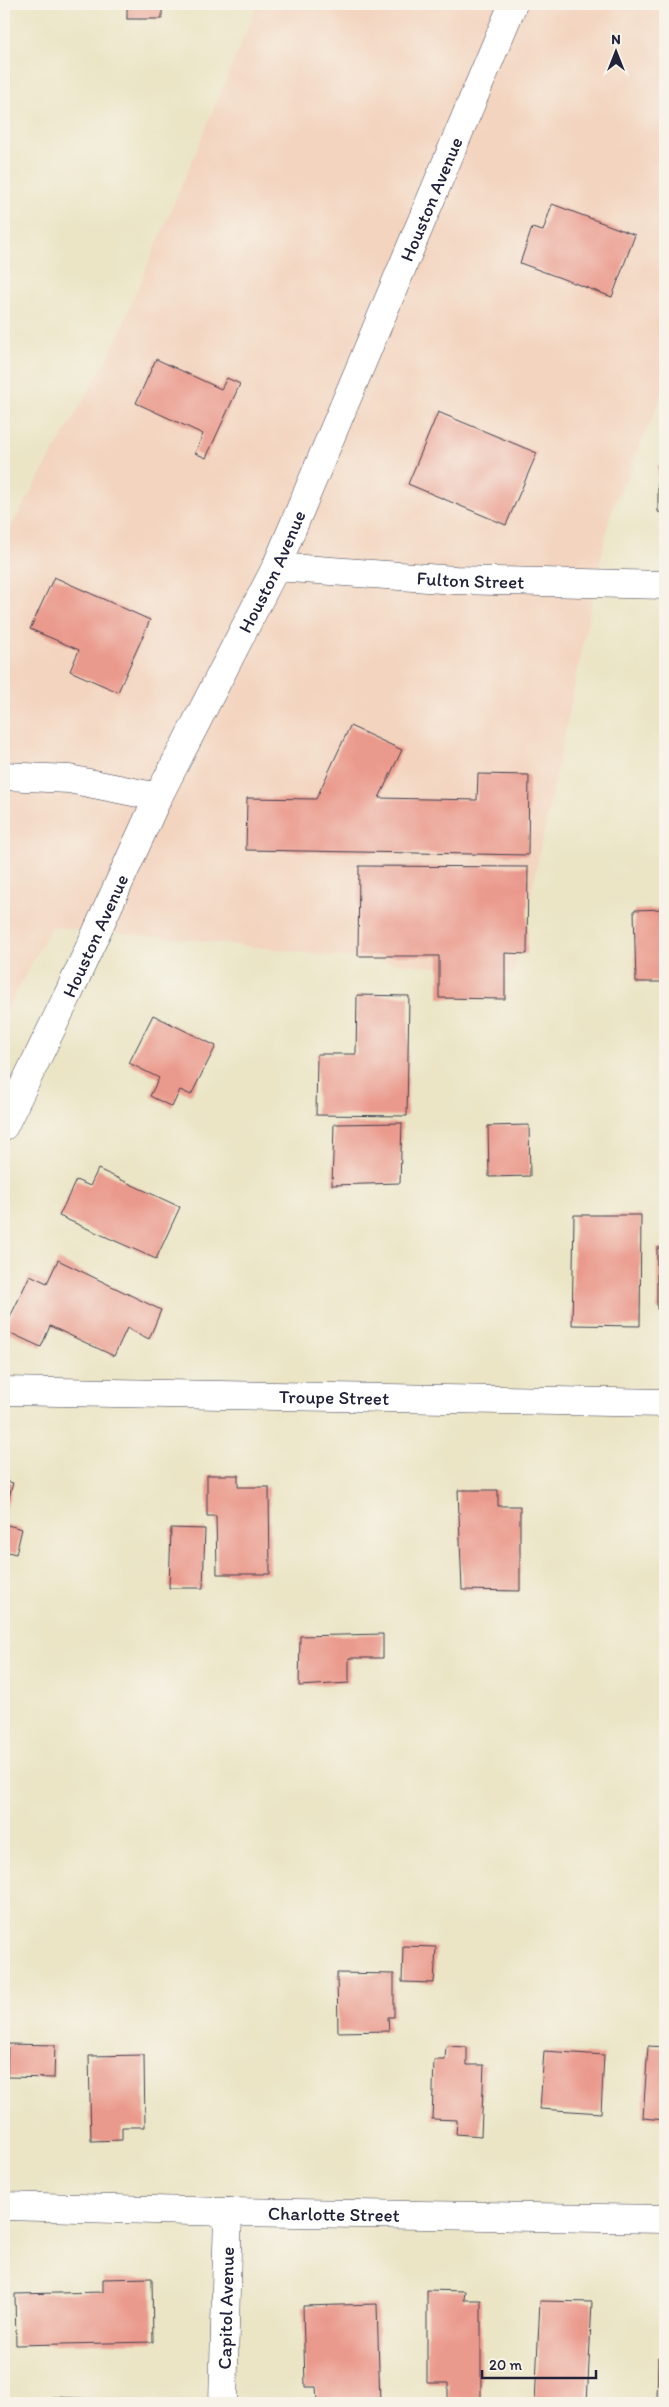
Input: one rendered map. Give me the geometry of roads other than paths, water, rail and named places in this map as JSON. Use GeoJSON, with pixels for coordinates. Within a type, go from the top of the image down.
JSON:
{"type":"FeatureCollection","features":[{"type":"Feature","properties":{"kind":"street","name":"Houston Avenue"},"geometry":{"type":"LineString","coordinates":[[4,1126],[68,997],[158,797],[276,567],[513,4]]}},
{"type":"Feature","properties":{"kind":"street","name":"Fulton Street"},"geometry":{"type":"LineString","coordinates":[[276,567],[455,580],[665,585]]}},
{"type":"Feature","properties":{"kind":"street"},"geometry":{"type":"LineString","coordinates":[[4,776],[68,779],[158,797]]}},
{"type":"Feature","properties":{"kind":"street","name":"Troupe Street"},"geometry":{"type":"LineString","coordinates":[[4,1391],[665,1403]]}},
{"type":"Feature","properties":{"kind":"street","name":"Charlotte Street"},"geometry":{"type":"LineString","coordinates":[[4,2206],[228,2212],[665,2219]]}},
{"type":"Feature","properties":{"kind":"street","name":"Capitol Avenue"},"geometry":{"type":"LineString","coordinates":[[223,2403],[228,2212]]}}]}
